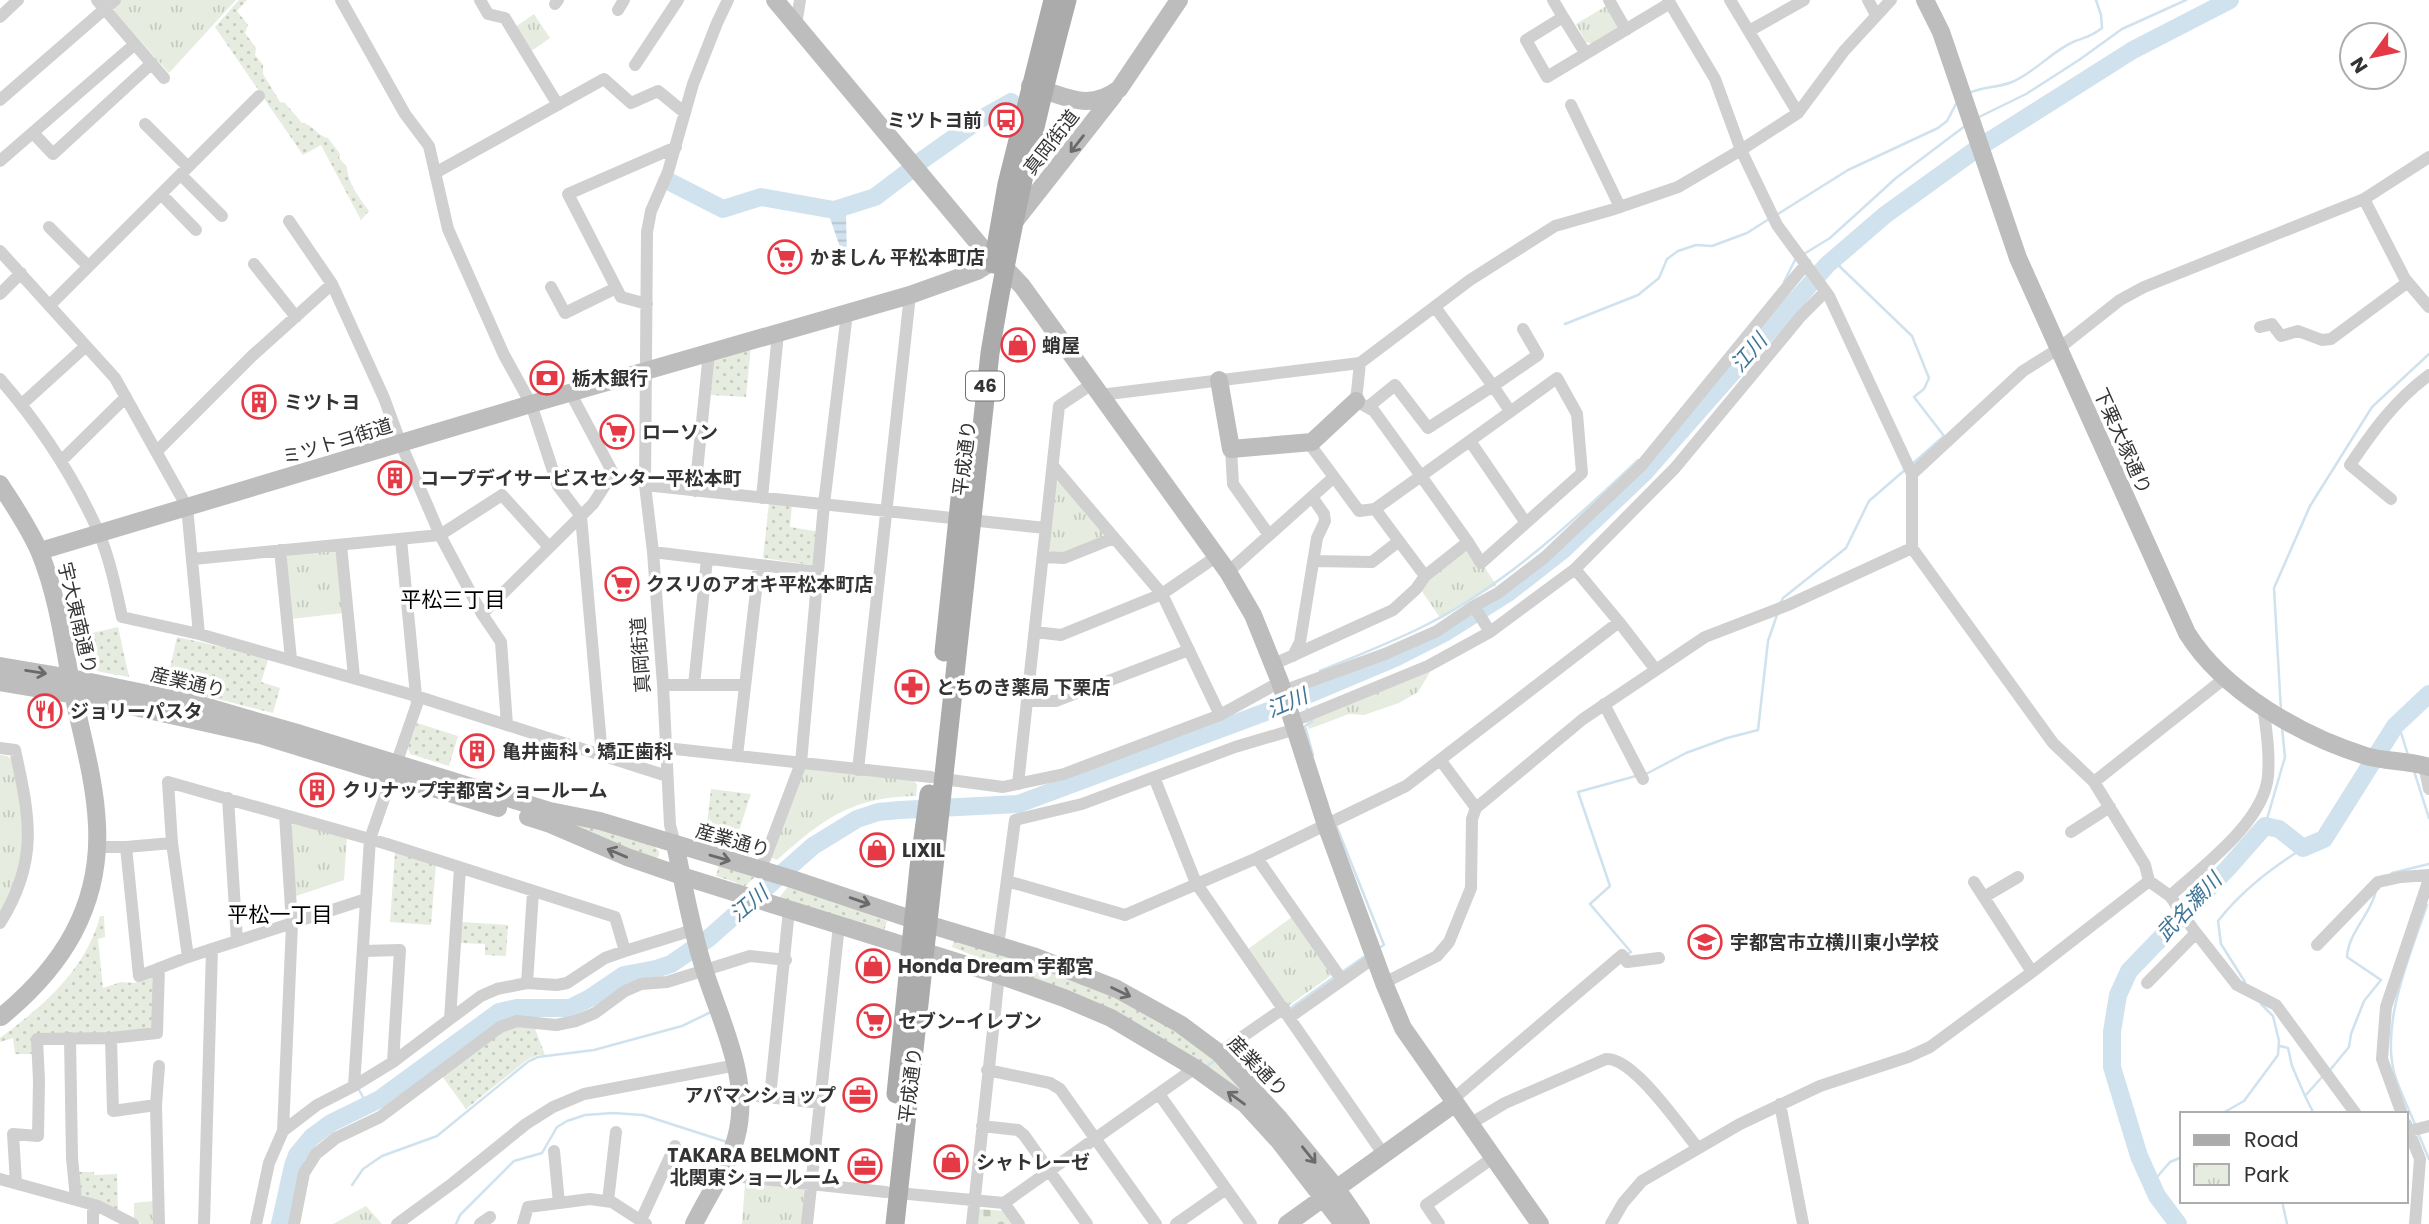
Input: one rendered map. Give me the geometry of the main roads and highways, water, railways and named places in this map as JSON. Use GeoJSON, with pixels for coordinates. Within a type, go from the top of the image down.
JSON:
{"type":"FeatureCollection","features":[{"type":"Feature","properties":{"kind":"main road","name":"平成通り"},"geometry":{"type":"LineString","coordinates":[[999,264],[1015,221],[1053,0]]}},
{"type":"Feature","properties":{"kind":"main road","name":"平成通り"},"geometry":{"type":"LineString","coordinates":[[882,1224],[892,1192],[964,520],[984,398],[1007,184],[1067,0]]}},
{"type":"Feature","properties":{"kind":"main road","name":"平成通り"},"geometry":{"type":"LineString","coordinates":[[892,1192],[895,1224]]}},
{"type":"Feature","properties":{"kind":"water"},"geometry":{"type":"Polygon","coordinates":[[[846,212],[847,259],[844,259],[830,218],[846,212]]]}},
{"type":"Feature","properties":{"kind":"waterway"},"geometry":{"type":"LineString","coordinates":[[1969,93],[2012,82],[2065,46],[2098,31],[2102,28],[2096,0]]}},
{"type":"Feature","properties":{"kind":"waterway"},"geometry":{"type":"LineString","coordinates":[[1977,118],[2026,94],[2122,29],[2186,0]]}},
{"type":"Feature","properties":{"kind":"waterway","name":"江川"},"geometry":{"type":"LineString","coordinates":[[280,1224],[297,1155],[312,1137],[331,1123],[380,1099],[499,1012],[517,1008],[570,1008],[624,975],[671,964],[709,938],[813,846],[857,819],[878,812],[1018,804],[1274,709],[1395,658],[1446,632],[1508,593],[1563,550],[1644,473],[1827,265],[1885,215],[1978,148],[2133,50],[2230,0]]}},
{"type":"Feature","properties":{"kind":"waterway"},"geometry":{"type":"LineString","coordinates":[[1778,214],[1848,170],[1938,128],[1947,121],[1958,100]]}},
{"type":"Feature","properties":{"kind":"waterway"},"geometry":{"type":"LineString","coordinates":[[921,161],[979,120],[1011,102]]}},
{"type":"Feature","properties":{"kind":"waterway"},"geometry":{"type":"LineString","coordinates":[[1804,254],[1830,238],[1896,178],[1965,126]]}},
{"type":"Feature","properties":{"kind":"waterway"},"geometry":{"type":"LineString","coordinates":[[672,183],[723,209],[761,197],[834,210],[875,197],[908,172]]}},
{"type":"Feature","properties":{"kind":"waterway"},"geometry":{"type":"LineString","coordinates":[[846,212],[850,205]]}},
{"type":"Feature","properties":{"kind":"waterway"},"geometry":{"type":"LineString","coordinates":[[1565,324],[1638,295],[1659,278],[1667,259],[1678,251],[1696,245],[1712,246],[1747,233],[1769,219]]}},
{"type":"Feature","properties":{"kind":"waterway"},"geometry":{"type":"LineString","coordinates":[[1784,282],[1795,260]]}},
{"type":"Feature","properties":{"kind":"waterway"},"geometry":{"type":"LineString","coordinates":[[1833,260],[1912,336],[1929,378],[1924,389],[1914,397],[1944,436],[1911,465]]}},
{"type":"Feature","properties":{"kind":"waterway"},"geometry":{"type":"LineString","coordinates":[[2281,711],[2274,588],[2310,506],[2372,407],[2429,354]]}},
{"type":"Feature","properties":{"kind":"waterway"},"geometry":{"type":"LineString","coordinates":[[1321,674],[1320,671],[1428,624],[1485,590],[1564,528],[1638,460]]}},
{"type":"Feature","properties":{"kind":"waterway"},"geometry":{"type":"LineString","coordinates":[[1781,602],[1846,548],[1869,501],[1906,469]]}},
{"type":"Feature","properties":{"kind":"waterway"},"geometry":{"type":"LineString","coordinates":[[1646,774],[1686,753],[1758,730],[1768,641],[1777,615]]}},
{"type":"Feature","properties":{"kind":"waterway","name":"武名瀬川"},"geometry":{"type":"LineString","coordinates":[[2178,1224],[2157,1196],[2139,1156],[2112,1067],[2112,1032],[2118,995],[2129,971],[2265,826],[2279,829],[2303,848],[2324,839],[2395,726],[2429,694]]}},
{"type":"Feature","properties":{"kind":"waterway"},"geometry":{"type":"LineString","coordinates":[[1303,697],[1308,712]]}},
{"type":"Feature","properties":{"kind":"waterway"},"geometry":{"type":"LineString","coordinates":[[1311,718],[1312,722],[1305,726],[1313,755]]}},
{"type":"Feature","properties":{"kind":"waterway"},"geometry":{"type":"LineString","coordinates":[[2398,723],[2408,755]]}},
{"type":"Feature","properties":{"kind":"waterway"},"geometry":{"type":"LineString","coordinates":[[2265,826],[2285,757],[2282,728]]}},
{"type":"Feature","properties":{"kind":"waterway"},"geometry":{"type":"LineString","coordinates":[[2414,771],[2429,818]]}},
{"type":"Feature","properties":{"kind":"waterway"},"geometry":{"type":"LineString","coordinates":[[1628,954],[1631,952],[1590,904],[1610,886],[1578,792],[1636,776]]}},
{"type":"Feature","properties":{"kind":"waterway"},"geometry":{"type":"LineString","coordinates":[[1336,825],[1384,945],[1377,949]]}},
{"type":"Feature","properties":{"kind":"waterway"},"geometry":{"type":"LineString","coordinates":[[2245,982],[2221,944],[2218,921],[2237,899],[2303,848]]}},
{"type":"Feature","properties":{"kind":"waterway"},"geometry":{"type":"LineString","coordinates":[[2392,873],[2429,864]]}},
{"type":"Feature","properties":{"kind":"waterway"},"geometry":{"type":"LineString","coordinates":[[2330,1070],[2349,1047],[2351,1034],[2364,1001],[2381,980],[2347,957],[2351,940],[2370,908],[2376,891]]}},
{"type":"Feature","properties":{"kind":"waterway"},"geometry":{"type":"LineString","coordinates":[[2416,1127],[2394,1072],[2391,1031],[2406,965],[2427,905]]}},
{"type":"Feature","properties":{"kind":"waterway"},"geometry":{"type":"LineString","coordinates":[[1342,972],[1365,956]]}},
{"type":"Feature","properties":{"kind":"waterway"},"geometry":{"type":"LineString","coordinates":[[1288,1010],[1334,977]]}},
{"type":"Feature","properties":{"kind":"waterway"},"geometry":{"type":"LineString","coordinates":[[2225,1112],[2244,1101],[2278,1055],[2279,1041],[2273,1016],[2261,1004]]}},
{"type":"Feature","properties":{"kind":"waterway"},"geometry":{"type":"LineString","coordinates":[[352,1185],[363,1169],[382,1156],[437,1136],[529,1061],[538,1057],[594,1050],[682,1026],[711,1012]]}},
{"type":"Feature","properties":{"kind":"waterway"},"geometry":{"type":"LineString","coordinates":[[2280,1046],[2288,1048],[2292,1066],[2305,1096]]}},
{"type":"Feature","properties":{"kind":"waterway"},"geometry":{"type":"LineString","coordinates":[[1204,1068],[1216,1060]]}},
{"type":"Feature","properties":{"kind":"waterway"},"geometry":{"type":"LineString","coordinates":[[2313,1112],[2305,1096],[2322,1077]]}},
{"type":"Feature","properties":{"kind":"waterway"},"geometry":{"type":"LineString","coordinates":[[359,1090],[368,1106]]}},
{"type":"Feature","properties":{"kind":"waterway"},"geometry":{"type":"LineString","coordinates":[[456,1224],[460,1215],[514,1161],[542,1153],[557,1127],[585,1115],[643,1115],[727,1142]]}},
{"type":"Feature","properties":{"kind":"waterway"},"geometry":{"type":"LineString","coordinates":[[2418,1133],[2429,1159]]}},
{"type":"Feature","properties":{"kind":"waterway"},"geometry":{"type":"LineString","coordinates":[[2151,1184],[2170,1162],[2180,1158]]}},
{"type":"Feature","properties":{"kind":"waterway"},"geometry":{"type":"LineString","coordinates":[[2282,1203],[2287,1224]]}},
{"type":"Feature","properties":{"kind":"place","name":"ミツトヨ前"},"geometry":{"type":"Point","coordinates":[1006,120]}},
{"type":"Feature","properties":{"kind":"place","name":"かましん 平松本町店"},"geometry":{"type":"Point","coordinates":[785,257]}},
{"type":"Feature","properties":{"kind":"place","name":"蛸屋"},"geometry":{"type":"Point","coordinates":[1018,345]}},
{"type":"Feature","properties":{"kind":"place","name":"栃木銀行"},"geometry":{"type":"Point","coordinates":[547,378]}},
{"type":"Feature","properties":{"kind":"place","name":"ミツトヨ"},"geometry":{"type":"Point","coordinates":[259,402]}},
{"type":"Feature","properties":{"kind":"place","name":"ローソン"},"geometry":{"type":"Point","coordinates":[617,432]}},
{"type":"Feature","properties":{"kind":"place","name":"コープデイサービスセンター平松本町"},"geometry":{"type":"Point","coordinates":[395,478]}},
{"type":"Feature","properties":{"kind":"place","name":"クスリのアオキ平松本町店"},"geometry":{"type":"Point","coordinates":[622,584]}},
{"type":"Feature","properties":{"kind":"place","name":"とちのき薬局 下栗店"},"geometry":{"type":"Point","coordinates":[912,687]}},
{"type":"Feature","properties":{"kind":"place","name":"ジョリーパスタ"},"geometry":{"type":"Point","coordinates":[45,711]}},
{"type":"Feature","properties":{"kind":"place","name":"亀井歯科・矯正歯科"},"geometry":{"type":"Point","coordinates":[477,751]}},
{"type":"Feature","properties":{"kind":"place","name":"クリナップ宇都宮ショールーム"},"geometry":{"type":"Point","coordinates":[317,790]}},
{"type":"Feature","properties":{"kind":"place","name":"LIXIL"},"geometry":{"type":"Point","coordinates":[877,850]}},
{"type":"Feature","properties":{"kind":"place","name":"宇都宮市立横川東小学校"},"geometry":{"type":"Point","coordinates":[1705,942]}},
{"type":"Feature","properties":{"kind":"place","name":"Honda Dream 宇都宮"},"geometry":{"type":"Point","coordinates":[873,966]}},
{"type":"Feature","properties":{"kind":"place","name":"セブン-イレブン"},"geometry":{"type":"Point","coordinates":[874,1021]}},
{"type":"Feature","properties":{"kind":"place","name":"アパマンショップ"},"geometry":{"type":"Point","coordinates":[860,1095]}},
{"type":"Feature","properties":{"kind":"place","name":"シャトレーゼ"},"geometry":{"type":"Point","coordinates":[951,1162]}},
{"type":"Feature","properties":{"kind":"place","name":"TAKARA BELMONT 北関東ショールーム"},"geometry":{"type":"Point","coordinates":[865,1166]}},
{"type":"Feature","properties":{"kind":"district","name":"平松三丁目"},"geometry":{"type":"Point","coordinates":[453,600]}},
{"type":"Feature","properties":{"kind":"district","name":"平松一丁目"},"geometry":{"type":"Point","coordinates":[280,915]}}]}
